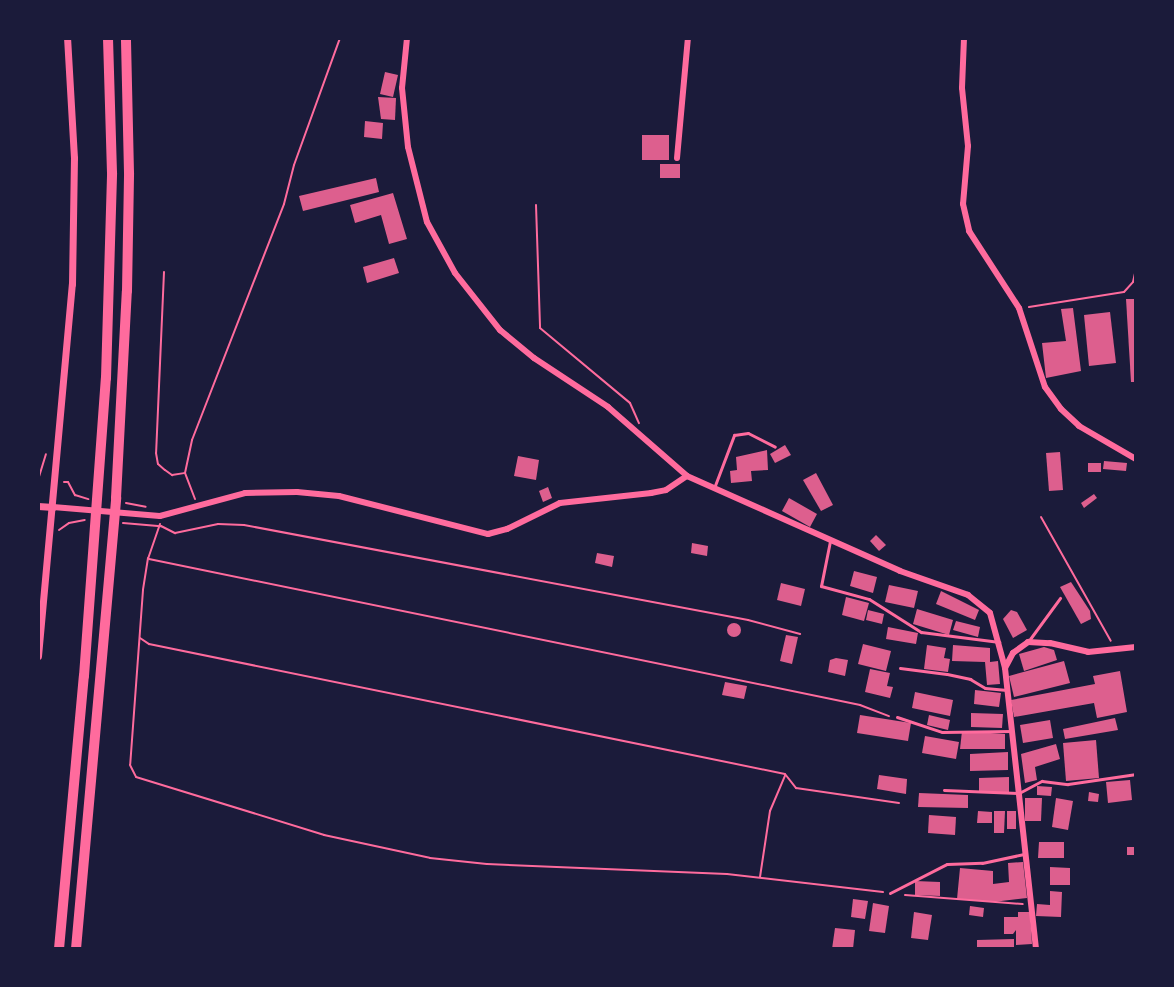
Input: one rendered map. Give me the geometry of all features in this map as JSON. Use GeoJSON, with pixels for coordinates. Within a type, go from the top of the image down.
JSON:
{"type":"FeatureCollection","features":[{"type":"Feature","properties":{"kind":"highway"},"geometry":{"type":"LineString","coordinates":[[59,949],[86,661],[106,378],[112,187],[108,38]]}},
{"type":"Feature","properties":{"kind":"highway"},"geometry":{"type":"LineString","coordinates":[[76,949],[116,498],[127,291],[126,38]]}},
{"type":"Feature","properties":{"kind":"street"},"geometry":{"type":"LineString","coordinates":[[38,656],[73,258],[74,158],[67,38]]}},
{"type":"Feature","properties":{"kind":"street"},"geometry":{"type":"LineString","coordinates":[[407,38],[402,88],[408,147],[427,222],[440,249],[482,311],[500,330],[534,358],[608,407],[687,476],[830,541],[968,595],[990,613],[1001,643],[1005,668],[1028,853],[1036,949]]}},
{"type":"Feature","properties":{"kind":"street"},"geometry":{"type":"LineString","coordinates":[[677,158],[688,38]]}},
{"type":"Feature","properties":{"kind":"street"},"geometry":{"type":"LineString","coordinates":[[964,38],[962,88],[968,146],[963,204],[969,231],[1019,308],[1045,387],[1061,409],[1079,426],[1136,459]]}},
{"type":"Feature","properties":{"kind":"street"},"geometry":{"type":"LineString","coordinates":[[38,506],[160,516],[258,491],[339,496],[488,534],[507,529],[560,503],[666,490],[687,476]]}},
{"type":"Feature","properties":{"kind":"street"},"geometry":{"type":"LineString","coordinates":[[1005,668],[1013,653],[1028,642],[1050,643],[1088,652],[1136,647]]}},
{"type":"Feature","properties":{"kind":"lane"},"geometry":{"type":"LineString","coordinates":[[714,488],[734,435],[748,433],[775,447]]}},
{"type":"Feature","properties":{"kind":"lane"},"geometry":{"type":"LineString","coordinates":[[830,541],[821,586],[869,599],[921,632],[1001,643]]}},
{"type":"Feature","properties":{"kind":"lane"},"geometry":{"type":"LineString","coordinates":[[1028,642],[1060,598]]}},
{"type":"Feature","properties":{"kind":"lane"},"geometry":{"type":"LineString","coordinates":[[900,668],[947,674],[970,679],[985,688],[1007,690]]}},
{"type":"Feature","properties":{"kind":"lane"},"geometry":{"type":"LineString","coordinates":[[897,717],[942,732],[1012,731]]}},
{"type":"Feature","properties":{"kind":"lane"},"geometry":{"type":"LineString","coordinates":[[944,790],[1019,793],[1042,781],[1068,784],[1136,774]]}},
{"type":"Feature","properties":{"kind":"lane"},"geometry":{"type":"LineString","coordinates":[[890,893],[947,864],[982,863],[1028,853]]}},
{"type":"Feature","properties":{"kind":"path"},"geometry":{"type":"LineString","coordinates":[[197,506],[185,473],[192,440],[284,204],[294,165],[340,38]]}},
{"type":"Feature","properties":{"kind":"path"},"geometry":{"type":"LineString","coordinates":[[536,205],[540,328],[630,403],[641,436]]}},
{"type":"Feature","properties":{"kind":"path"},"geometry":{"type":"LineString","coordinates":[[1019,308],[1124,292],[1133,282],[1136,269]]}},
{"type":"Feature","properties":{"kind":"path"},"geometry":{"type":"LineString","coordinates":[[164,272],[156,453],[158,464],[172,475],[185,473]]}},
{"type":"Feature","properties":{"kind":"path"},"geometry":{"type":"LineString","coordinates":[[38,480],[45,465],[47,445]]}},
{"type":"Feature","properties":{"kind":"path"},"geometry":{"type":"LineString","coordinates":[[66,482],[72,493]]}},
{"type":"Feature","properties":{"kind":"path"},"geometry":{"type":"LineString","coordinates":[[1041,517],[1103,622],[1115,649]]}},
{"type":"Feature","properties":{"kind":"path"},"geometry":{"type":"LineString","coordinates":[[61,530],[69,523]]}},
{"type":"Feature","properties":{"kind":"path"},"geometry":{"type":"LineString","coordinates":[[142,525],[161,526],[175,533],[218,524],[244,525],[748,620],[800,634]]}},
{"type":"Feature","properties":{"kind":"path"},"geometry":{"type":"LineString","coordinates":[[161,526],[148,558],[140,638],[130,765],[136,777],[324,835],[430,858],[759,878],[956,901],[1032,904]]}},
{"type":"Feature","properties":{"kind":"path"},"geometry":{"type":"LineString","coordinates":[[148,558],[860,705],[878,715],[897,717]]}},
{"type":"Feature","properties":{"kind":"path"},"geometry":{"type":"LineString","coordinates":[[140,638],[157,646],[785,774],[796,788],[899,803]]}},
{"type":"Feature","properties":{"kind":"path"},"geometry":{"type":"LineString","coordinates":[[759,878],[770,811],[785,774]]}},
{"type":"Feature","properties":{"kind":"building"},"geometry":{"type":"Polygon","coordinates":[[[385,72],[398,75],[393,97],[380,94],[385,72]]]}},
{"type":"Feature","properties":{"kind":"building"},"geometry":{"type":"Polygon","coordinates":[[[378,97],[396,98],[395,120],[381,119],[378,97]]]}},
{"type":"Feature","properties":{"kind":"building"},"geometry":{"type":"Polygon","coordinates":[[[365,121],[383,123],[382,139],[364,137],[365,121]]]}},
{"type":"Feature","properties":{"kind":"building"},"geometry":{"type":"Polygon","coordinates":[[[642,135],[669,135],[669,160],[642,160],[642,135]]]}},
{"type":"Feature","properties":{"kind":"building"},"geometry":{"type":"Polygon","coordinates":[[[660,164],[680,164],[680,178],[660,178],[660,164]]]}},
{"type":"Feature","properties":{"kind":"building"},"geometry":{"type":"Polygon","coordinates":[[[376,178],[379,192],[303,211],[299,196],[376,178]]]}},
{"type":"Feature","properties":{"kind":"building"},"geometry":{"type":"Polygon","coordinates":[[[393,193],[407,239],[389,244],[381,215],[355,223],[350,205],[393,193]]]}},
{"type":"Feature","properties":{"kind":"building"},"geometry":{"type":"Polygon","coordinates":[[[394,258],[399,273],[367,283],[363,267],[394,258]]]}},
{"type":"Feature","properties":{"kind":"building"},"geometry":{"type":"Polygon","coordinates":[[[1126,299],[1136,299],[1136,382],[1131,382],[1126,299]]]}},
{"type":"Feature","properties":{"kind":"building"},"geometry":{"type":"Polygon","coordinates":[[[1073,308],[1081,371],[1046,378],[1042,343],[1066,341],[1061,309],[1073,308]]]}},
{"type":"Feature","properties":{"kind":"building"},"geometry":{"type":"Polygon","coordinates":[[[1110,312],[1116,363],[1089,366],[1084,315],[1110,312]]]}},
{"type":"Feature","properties":{"kind":"building"},"geometry":{"type":"Polygon","coordinates":[[[785,445],[791,455],[775,463],[770,454],[785,445]]]}},
{"type":"Feature","properties":{"kind":"building"},"geometry":{"type":"Polygon","coordinates":[[[767,450],[768,470],[751,471],[752,481],[731,483],[730,471],[737,470],[736,457],[767,450]]]}},
{"type":"Feature","properties":{"kind":"building"},"geometry":{"type":"Polygon","coordinates":[[[1060,452],[1063,490],[1049,491],[1046,453],[1060,452]]]}},
{"type":"Feature","properties":{"kind":"building"},"geometry":{"type":"Polygon","coordinates":[[[518,456],[539,460],[536,480],[514,476],[518,456]]]}},
{"type":"Feature","properties":{"kind":"building"},"geometry":{"type":"Polygon","coordinates":[[[1104,461],[1127,463],[1126,471],[1103,469],[1104,461]]]}},
{"type":"Feature","properties":{"kind":"building"},"geometry":{"type":"Polygon","coordinates":[[[1088,463],[1101,463],[1101,472],[1088,472],[1088,463]]]}},
{"type":"Feature","properties":{"kind":"building"},"geometry":{"type":"Polygon","coordinates":[[[816,473],[833,505],[821,511],[803,480],[816,473]]]}},
{"type":"Feature","properties":{"kind":"building"},"geometry":{"type":"Polygon","coordinates":[[[548,487],[552,498],[543,502],[539,491],[548,487]]]}},
{"type":"Feature","properties":{"kind":"building"},"geometry":{"type":"Polygon","coordinates":[[[1094,494],[1097,498],[1084,508],[1081,503],[1094,494]]]}},
{"type":"Feature","properties":{"kind":"building"},"geometry":{"type":"Polygon","coordinates":[[[789,498],[817,514],[810,527],[782,511],[789,498]]]}},
{"type":"Feature","properties":{"kind":"building"},"geometry":{"type":"Polygon","coordinates":[[[876,535],[886,545],[879,551],[870,541],[876,535]]]}},
{"type":"Feature","properties":{"kind":"building"},"geometry":{"type":"Polygon","coordinates":[[[692,543],[708,546],[707,556],[691,553],[692,543]]]}},
{"type":"Feature","properties":{"kind":"building"},"geometry":{"type":"Polygon","coordinates":[[[597,553],[614,556],[612,567],[595,563],[597,553]]]}},
{"type":"Feature","properties":{"kind":"building"},"geometry":{"type":"Polygon","coordinates":[[[854,571],[877,577],[873,593],[850,586],[854,571]]]}},
{"type":"Feature","properties":{"kind":"building"},"geometry":{"type":"Polygon","coordinates":[[[1071,582],[1090,611],[1091,619],[1081,624],[1060,587],[1071,582]]]}},
{"type":"Feature","properties":{"kind":"building"},"geometry":{"type":"Polygon","coordinates":[[[781,583],[805,589],[801,606],[777,600],[781,583]]]}},
{"type":"Feature","properties":{"kind":"building"},"geometry":{"type":"Polygon","coordinates":[[[889,585],[918,591],[914,608],[885,602],[889,585]]]}},
{"type":"Feature","properties":{"kind":"building"},"geometry":{"type":"Polygon","coordinates":[[[941,591],[979,610],[975,620],[936,604],[941,591]]]}},
{"type":"Feature","properties":{"kind":"building"},"geometry":{"type":"Polygon","coordinates":[[[846,597],[869,603],[864,621],[842,615],[846,597]]]}},
{"type":"Feature","properties":{"kind":"building"},"geometry":{"type":"Polygon","coordinates":[[[917,609],[953,620],[949,635],[913,624],[917,609]]]}},
{"type":"Feature","properties":{"kind":"building"},"geometry":{"type":"Polygon","coordinates":[[[868,610],[884,614],[882,624],[866,620],[868,610]]]}},
{"type":"Feature","properties":{"kind":"building"},"geometry":{"type":"Polygon","coordinates":[[[1011,610],[1017,612],[1027,630],[1013,638],[1003,619],[1011,610]]]}},
{"type":"Feature","properties":{"kind":"building"},"geometry":{"type":"Polygon","coordinates":[[[956,621],[980,627],[978,637],[953,630],[956,621]]]}},
{"type":"Feature","properties":{"kind":"building"},"geometry":{"type":"Polygon","coordinates":[[[734,623],[741,630],[734,637],[727,630],[734,623]]]}},
{"type":"Feature","properties":{"kind":"building"},"geometry":{"type":"Polygon","coordinates":[[[888,627],[918,633],[916,644],[886,639],[888,627]]]}},
{"type":"Feature","properties":{"kind":"building"},"geometry":{"type":"Polygon","coordinates":[[[786,635],[798,637],[792,664],[780,661],[786,635]]]}},
{"type":"Feature","properties":{"kind":"building"},"geometry":{"type":"Polygon","coordinates":[[[863,644],[891,651],[886,671],[858,664],[863,644]]]}},
{"type":"Feature","properties":{"kind":"building"},"geometry":{"type":"Polygon","coordinates":[[[927,645],[946,648],[944,658],[950,659],[948,672],[924,669],[927,645]]]}},
{"type":"Feature","properties":{"kind":"building"},"geometry":{"type":"Polygon","coordinates":[[[953,645],[990,648],[990,662],[998,661],[1000,684],[987,685],[985,662],[952,661],[953,645]]]}},
{"type":"Feature","properties":{"kind":"building"},"geometry":{"type":"Polygon","coordinates":[[[1044,647],[1054,650],[1057,660],[1024,671],[1019,654],[1044,647]]]}},
{"type":"Feature","properties":{"kind":"building"},"geometry":{"type":"Polygon","coordinates":[[[830,660],[848,660],[845,676],[828,672],[830,660]]]}},
{"type":"Feature","properties":{"kind":"building"},"geometry":{"type":"Polygon","coordinates":[[[1064,661],[1070,683],[1014,697],[1009,676],[1064,661]]]}},
{"type":"Feature","properties":{"kind":"building"},"geometry":{"type":"Polygon","coordinates":[[[870,669],[890,673],[887,686],[893,687],[890,698],[865,692],[870,669]]]}},
{"type":"Feature","properties":{"kind":"building"},"geometry":{"type":"Polygon","coordinates":[[[1120,671],[1127,712],[1097,718],[1094,703],[1014,717],[1011,700],[1095,684],[1093,676],[1120,671]]]}},
{"type":"Feature","properties":{"kind":"building"},"geometry":{"type":"Polygon","coordinates":[[[725,682],[747,686],[744,699],[722,695],[725,682]]]}},
{"type":"Feature","properties":{"kind":"building"},"geometry":{"type":"Polygon","coordinates":[[[975,690],[1001,693],[999,707],[974,704],[975,690]]]}},
{"type":"Feature","properties":{"kind":"building"},"geometry":{"type":"Polygon","coordinates":[[[915,692],[953,700],[950,716],[912,708],[915,692]]]}},
{"type":"Feature","properties":{"kind":"building"},"geometry":{"type":"Polygon","coordinates":[[[971,713],[1003,714],[1002,728],[971,727],[971,713]]]}},
{"type":"Feature","properties":{"kind":"building"},"geometry":{"type":"Polygon","coordinates":[[[860,715],[911,723],[908,741],[857,733],[860,715]]]}},
{"type":"Feature","properties":{"kind":"building"},"geometry":{"type":"Polygon","coordinates":[[[929,715],[950,720],[948,730],[927,725],[929,715]]]}},
{"type":"Feature","properties":{"kind":"building"},"geometry":{"type":"Polygon","coordinates":[[[1115,718],[1118,730],[1065,739],[1063,729],[1115,718]]]}},
{"type":"Feature","properties":{"kind":"building"},"geometry":{"type":"Polygon","coordinates":[[[1050,720],[1053,738],[1023,743],[1020,725],[1050,720]]]}},
{"type":"Feature","properties":{"kind":"building"},"geometry":{"type":"Polygon","coordinates":[[[962,731],[1005,734],[1005,749],[960,749],[962,731]]]}},
{"type":"Feature","properties":{"kind":"building"},"geometry":{"type":"Polygon","coordinates":[[[925,736],[959,742],[956,759],[922,753],[925,736]]]}},
{"type":"Feature","properties":{"kind":"building"},"geometry":{"type":"Polygon","coordinates":[[[1096,740],[1099,778],[1066,781],[1063,743],[1096,740]]]}},
{"type":"Feature","properties":{"kind":"building"},"geometry":{"type":"Polygon","coordinates":[[[1056,744],[1060,759],[1035,767],[1037,780],[1025,783],[1021,754],[1056,744]]]}},
{"type":"Feature","properties":{"kind":"building"},"geometry":{"type":"Polygon","coordinates":[[[1008,752],[1008,770],[970,771],[970,754],[1008,752]]]}},
{"type":"Feature","properties":{"kind":"building"},"geometry":{"type":"Polygon","coordinates":[[[879,775],[907,779],[906,794],[877,789],[879,775]]]}},
{"type":"Feature","properties":{"kind":"building"},"geometry":{"type":"Polygon","coordinates":[[[1009,777],[1009,792],[979,793],[979,778],[1009,777]]]}},
{"type":"Feature","properties":{"kind":"building"},"geometry":{"type":"Polygon","coordinates":[[[1130,780],[1132,800],[1108,803],[1106,782],[1130,780]]]}},
{"type":"Feature","properties":{"kind":"building"},"geometry":{"type":"Polygon","coordinates":[[[1037,786],[1052,787],[1051,796],[1037,795],[1037,786]]]}},
{"type":"Feature","properties":{"kind":"building"},"geometry":{"type":"Polygon","coordinates":[[[1089,792],[1099,794],[1098,802],[1088,801],[1089,792]]]}},
{"type":"Feature","properties":{"kind":"building"},"geometry":{"type":"Polygon","coordinates":[[[919,793],[968,795],[968,808],[918,807],[919,793]]]}},
{"type":"Feature","properties":{"kind":"building"},"geometry":{"type":"Polygon","coordinates":[[[1025,798],[1042,798],[1041,821],[1025,821],[1025,798]]]}},
{"type":"Feature","properties":{"kind":"building"},"geometry":{"type":"Polygon","coordinates":[[[1056,798],[1073,801],[1068,830],[1052,827],[1056,798]]]}},
{"type":"Feature","properties":{"kind":"building"},"geometry":{"type":"Polygon","coordinates":[[[978,811],[992,812],[992,823],[977,823],[978,811]]]}},
{"type":"Feature","properties":{"kind":"building"},"geometry":{"type":"Polygon","coordinates":[[[994,811],[1005,811],[1004,833],[994,833],[994,811]]]}},
{"type":"Feature","properties":{"kind":"building"},"geometry":{"type":"Polygon","coordinates":[[[1007,811],[1016,811],[1016,829],[1007,829],[1007,811]]]}},
{"type":"Feature","properties":{"kind":"building"},"geometry":{"type":"Polygon","coordinates":[[[929,815],[956,817],[955,835],[928,833],[929,815]]]}},
{"type":"Feature","properties":{"kind":"building"},"geometry":{"type":"Polygon","coordinates":[[[1039,842],[1064,842],[1064,858],[1038,858],[1039,842]]]}},
{"type":"Feature","properties":{"kind":"building"},"geometry":{"type":"Polygon","coordinates":[[[1127,847],[1136,847],[1136,855],[1127,855],[1127,847]]]}},
{"type":"Feature","properties":{"kind":"building"},"geometry":{"type":"Polygon","coordinates":[[[1023,862],[1027,898],[993,902],[957,899],[960,868],[993,871],[993,884],[1009,882],[1008,863],[1023,862]]]}},
{"type":"Feature","properties":{"kind":"building"},"geometry":{"type":"Polygon","coordinates":[[[1050,867],[1070,868],[1070,885],[1050,885],[1050,867]]]}},
{"type":"Feature","properties":{"kind":"building"},"geometry":{"type":"Polygon","coordinates":[[[915,881],[940,882],[940,896],[915,895],[915,881]]]}},
{"type":"Feature","properties":{"kind":"building"},"geometry":{"type":"Polygon","coordinates":[[[1050,891],[1062,892],[1061,917],[1036,916],[1037,904],[1050,905],[1050,891]]]}},
{"type":"Feature","properties":{"kind":"building"},"geometry":{"type":"Polygon","coordinates":[[[853,899],[868,901],[865,919],[851,917],[853,899]]]}},
{"type":"Feature","properties":{"kind":"building"},"geometry":{"type":"Polygon","coordinates":[[[873,903],[889,906],[885,933],[869,931],[873,903]]]}},
{"type":"Feature","properties":{"kind":"building"},"geometry":{"type":"Polygon","coordinates":[[[970,906],[984,908],[983,917],[969,915],[970,906]]]}},
{"type":"Feature","properties":{"kind":"building"},"geometry":{"type":"Polygon","coordinates":[[[914,912],[932,915],[928,940],[911,938],[914,912]]]}},
{"type":"Feature","properties":{"kind":"building"},"geometry":{"type":"Polygon","coordinates":[[[1018,912],[1030,912],[1032,944],[1016,945],[1016,930],[1013,934],[1004,934],[1004,917],[1018,917],[1018,912]]]}},
{"type":"Feature","properties":{"kind":"building"},"geometry":{"type":"Polygon","coordinates":[[[835,928],[855,930],[853,949],[832,949],[835,928]]]}},
{"type":"Feature","properties":{"kind":"building"},"geometry":{"type":"Polygon","coordinates":[[[1014,939],[1014,949],[977,949],[977,940],[1014,939]]]}}]}
